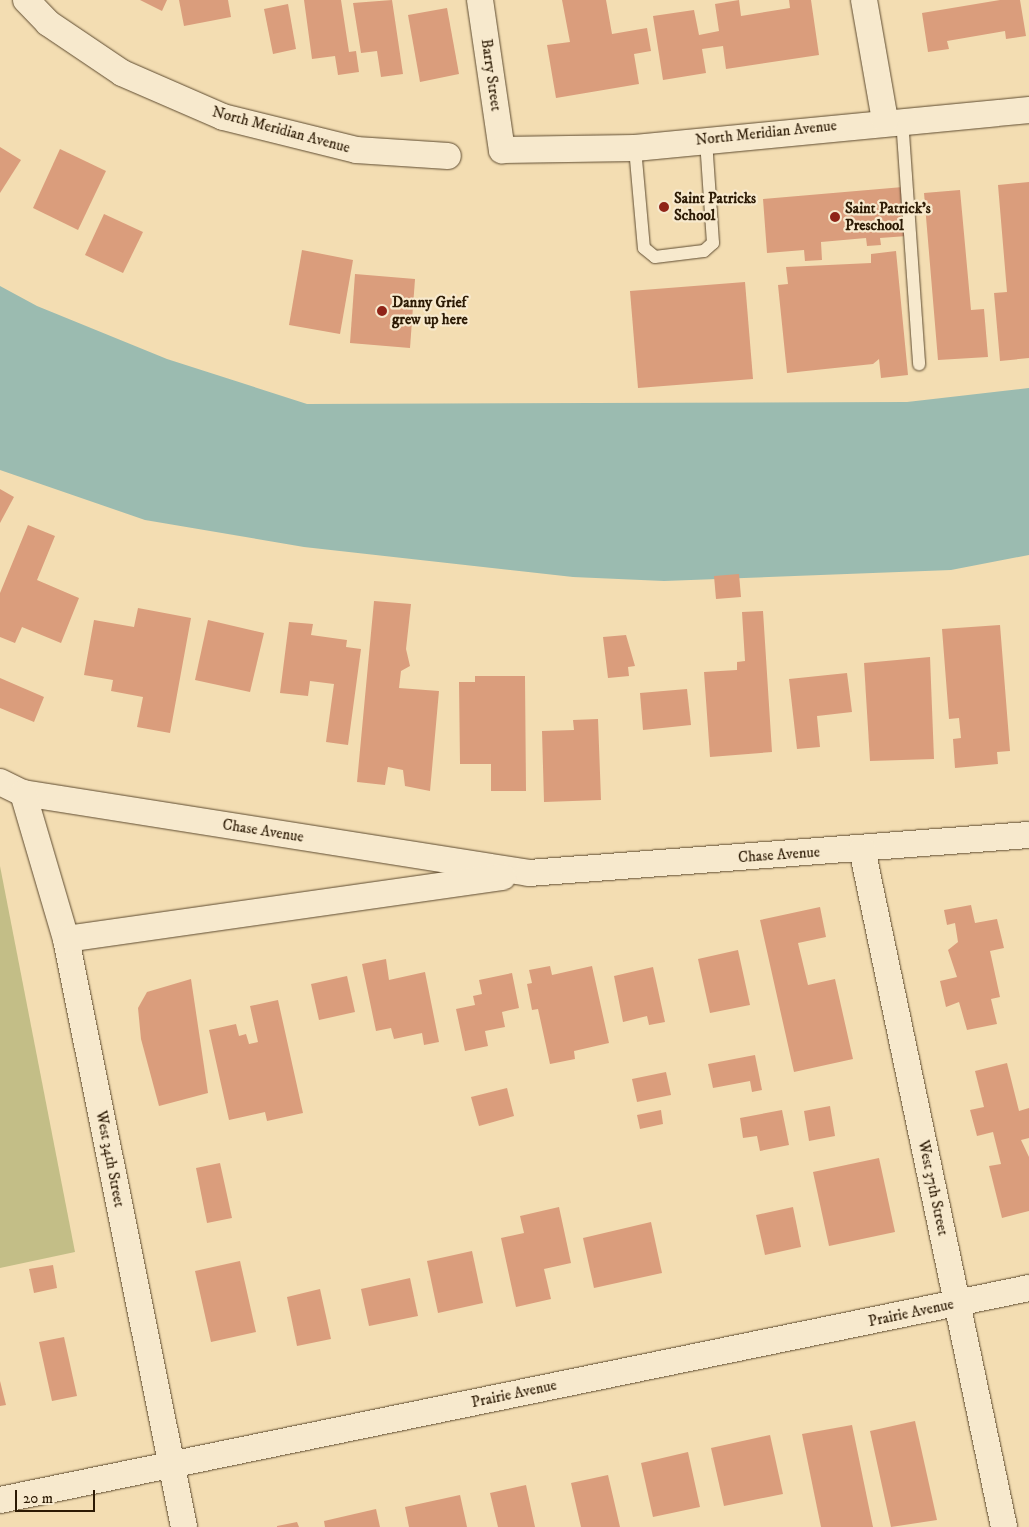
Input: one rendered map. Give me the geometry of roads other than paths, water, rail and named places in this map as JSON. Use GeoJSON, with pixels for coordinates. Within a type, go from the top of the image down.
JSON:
{"type":"FeatureCollection","features":[{"type":"Feature","properties":{"kind":"street","name":"North Meridian Avenue"},"geometry":{"type":"LineString","coordinates":[[26,0],[48,23],[122,73],[223,117],[356,150],[448,156]]}},
{"type":"Feature","properties":{"kind":"street","name":"Barry Street"},"geometry":{"type":"LineString","coordinates":[[480,0],[502,150]]}},
{"type":"Feature","properties":{"kind":"street"},"geometry":{"type":"LineString","coordinates":[[864,0],[894,119]]}},
{"type":"Feature","properties":{"kind":"street","name":"North Meridian Avenue"},"geometry":{"type":"LineString","coordinates":[[502,150],[635,148],[894,119],[1029,110]]}},
{"type":"Feature","properties":{"kind":"street","name":"Chase Avenue"},"geometry":{"type":"LineString","coordinates":[[0,782],[23,793],[529,873]]}},
{"type":"Feature","properties":{"kind":"street","name":"West 34th Street"},"geometry":{"type":"LineString","coordinates":[[23,793],[66,939],[184,1527]]}},
{"type":"Feature","properties":{"kind":"street","name":"Chase Avenue"},"geometry":{"type":"LineString","coordinates":[[66,939],[529,873],[1029,835]]}},
{"type":"Feature","properties":{"kind":"street","name":"West 37th Street"},"geometry":{"type":"LineString","coordinates":[[862,849],[1004,1527]]}},
{"type":"Feature","properties":{"kind":"street","name":"Prairie Avenue"},"geometry":{"type":"LineString","coordinates":[[0,1500],[1029,1288]]}},
{"type":"Feature","properties":{"kind":"lane"},"geometry":{"type":"LineString","coordinates":[[894,119],[919,364]]}},
{"type":"Feature","properties":{"kind":"lane"},"geometry":{"type":"LineString","coordinates":[[635,148],[644,248],[655,257],[704,252],[713,243],[706,140]]}},
{"type":"Feature","properties":{"kind":"water"},"geometry":{"type":"Polygon","coordinates":[[[0,286],[37,306],[167,359],[307,404],[907,402],[1029,388],[1029,555],[951,570],[664,581],[573,577],[304,547],[145,520],[0,470],[0,286]]]}},
{"type":"Feature","properties":{"kind":"place","name":"Saint Patricks School"},"geometry":{"type":"Point","coordinates":[664,207]}},
{"type":"Feature","properties":{"kind":"place","name":"Saint Patrick's Preschool"},"geometry":{"type":"Point","coordinates":[835,217]}},
{"type":"Feature","properties":{"kind":"place","name":"Danny Grief grew up here"},"geometry":{"type":"Point","coordinates":[382,311]}}]}
